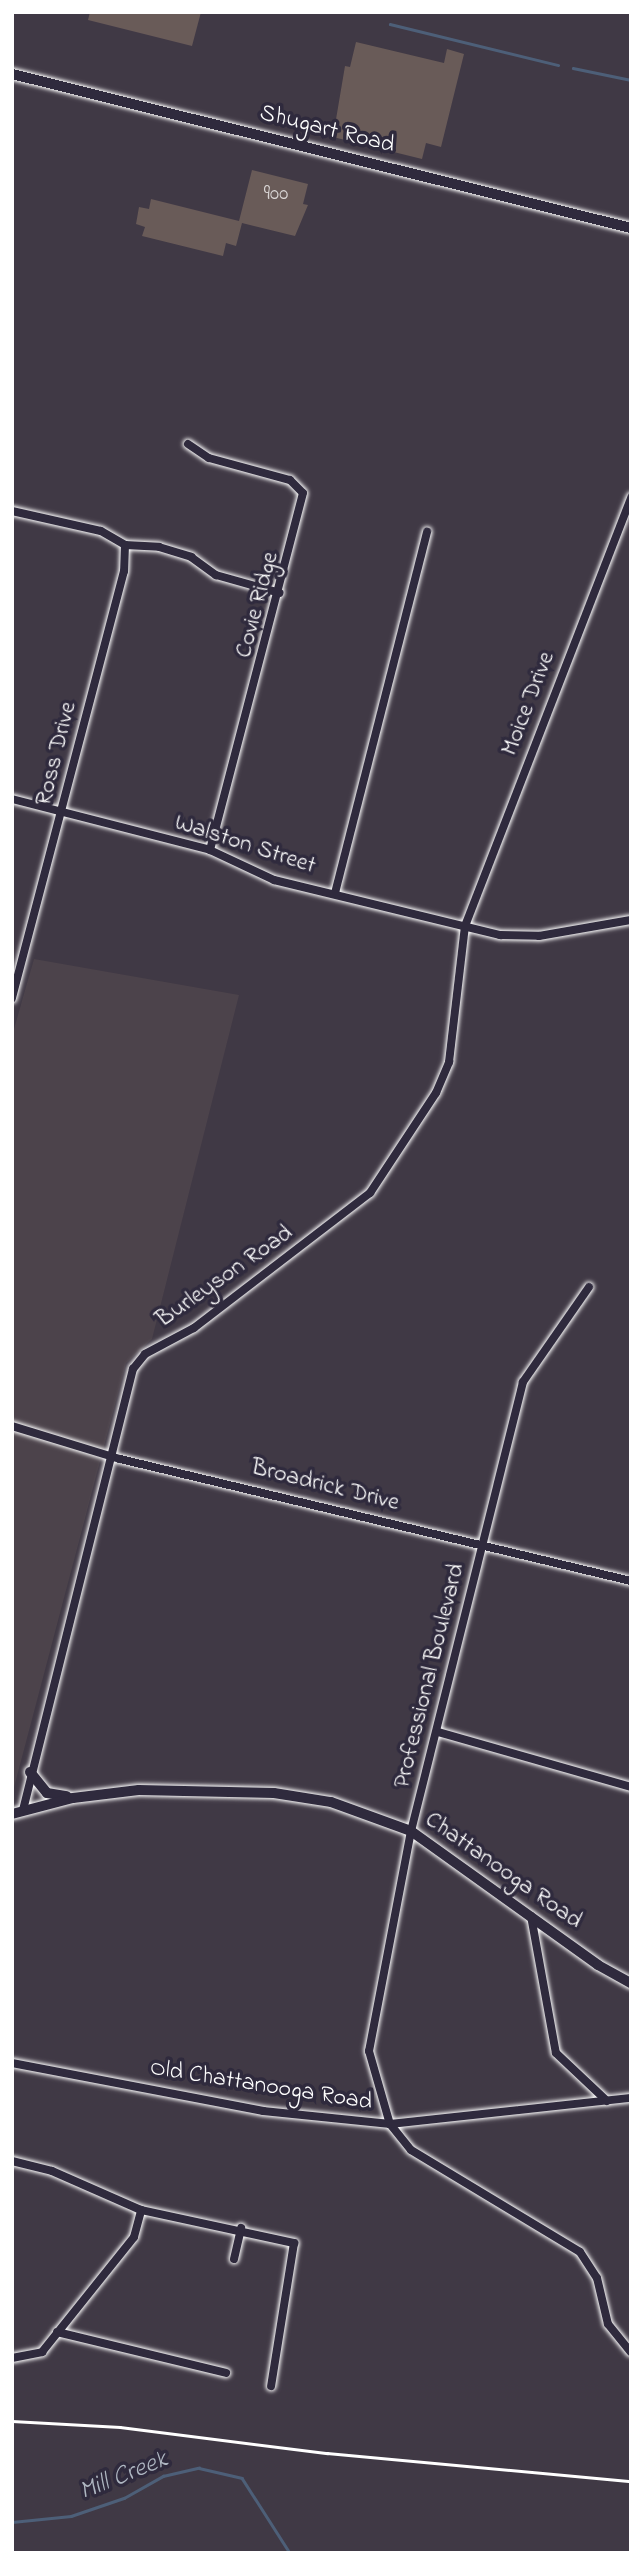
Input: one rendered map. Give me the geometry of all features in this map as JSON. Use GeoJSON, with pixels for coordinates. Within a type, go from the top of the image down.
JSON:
{"type":"FeatureCollection","features":[{"type":"Feature","properties":{"kind":"main road"},"geometry":{"type":"LineString","coordinates":[[30,1772],[47,1793],[73,1798]]}},
{"type":"Feature","properties":{"kind":"main road","name":"Chattanooga Road"},"geometry":{"type":"LineString","coordinates":[[18,1812],[73,1798],[139,1790],[274,1793],[331,1802],[411,1831],[631,1983]]}},
{"type":"Feature","properties":{"kind":"street","name":"Shugart Road"},"geometry":{"type":"LineString","coordinates":[[12,74],[631,228]]}},
{"type":"Feature","properties":{"kind":"street","name":"Covie Ridge"},"geometry":{"type":"LineString","coordinates":[[188,444],[209,458],[300,485],[302,509],[210,850]]}},
{"type":"Feature","properties":{"kind":"street","name":"Moice Drive"},"geometry":{"type":"LineString","coordinates":[[465,926],[631,497]]}},
{"type":"Feature","properties":{"kind":"street"},"geometry":{"type":"LineString","coordinates":[[12,511],[101,531],[125,545],[159,547],[191,557],[216,575],[280,593]]}},
{"type":"Feature","properties":{"kind":"street"},"geometry":{"type":"LineString","coordinates":[[335,893],[427,532]]}},
{"type":"Feature","properties":{"kind":"street","name":"Ross Drive"},"geometry":{"type":"LineString","coordinates":[[12,999],[124,571],[125,545]]}},
{"type":"Feature","properties":{"kind":"street","name":"Walston Street"},"geometry":{"type":"LineString","coordinates":[[12,799],[210,850],[274,880],[465,926],[539,936],[631,920]]}},
{"type":"Feature","properties":{"kind":"street","name":"Burleyson Road"},"geometry":{"type":"LineString","coordinates":[[18,1812],[138,1360],[194,1328],[324,1231],[385,1174],[449,1062],[465,926]]}},
{"type":"Feature","properties":{"kind":"street","name":"Professional Boulevard"},"geometry":{"type":"LineString","coordinates":[[589,1287],[523,1382],[438,1732],[411,1831],[369,2051],[390,2124],[411,2150],[580,2252],[597,2278],[608,2323],[631,2352]]}},
{"type":"Feature","properties":{"kind":"street","name":"Broadrick Drive"},"geometry":{"type":"LineString","coordinates":[[12,1426],[111,1455],[631,1581]]}},
{"type":"Feature","properties":{"kind":"street"},"geometry":{"type":"LineString","coordinates":[[438,1732],[631,1787]]}},
{"type":"Feature","properties":{"kind":"street"},"geometry":{"type":"LineString","coordinates":[[531,1916],[556,2053],[607,2101]]}},
{"type":"Feature","properties":{"kind":"street","name":"Old Chattanooga Road"},"geometry":{"type":"LineString","coordinates":[[12,2063],[263,2111],[390,2124],[631,2098]]}},
{"type":"Feature","properties":{"kind":"street"},"geometry":{"type":"LineString","coordinates":[[12,2161],[51,2171],[141,2210],[241,2228],[294,2243],[271,2386]]}},
{"type":"Feature","properties":{"kind":"street"},"geometry":{"type":"LineString","coordinates":[[12,2358],[42,2351],[134,2237],[141,2210]]}},
{"type":"Feature","properties":{"kind":"street"},"geometry":{"type":"LineString","coordinates":[[234,2259],[241,2228]]}},
{"type":"Feature","properties":{"kind":"street"},"geometry":{"type":"LineString","coordinates":[[57,2332],[226,2373]]}},
{"type":"Feature","properties":{"kind":"shaded area"},"geometry":{"type":"Polygon","coordinates":[[[34,959],[239,995],[152,1339],[126,1363],[12,1795],[12,1036],[34,959]]]}},
{"type":"Feature","properties":{"kind":"building"},"geometry":{"type":"Polygon","coordinates":[[[90,12],[201,12],[192,46],[88,20],[90,12]]]}},
{"type":"Feature","properties":{"kind":"building"},"geometry":{"type":"Polygon","coordinates":[[[356,42],[444,63],[447,49],[464,54],[441,147],[426,143],[422,159],[333,137],[345,66],[350,67],[356,42]]]}},
{"type":"Feature","properties":{"kind":"building"},"geometry":{"type":"Polygon","coordinates":[[[252,170],[308,184],[303,204],[308,205],[295,236],[242,223],[236,246],[226,243],[223,256],[142,236],[145,227],[136,224],[139,207],[149,209],[151,199],[239,221],[252,170]]]}},
{"type":"Feature","properties":{"kind":"waterway"},"geometry":{"type":"LineString","coordinates":[[390,24],[558,65]]}},
{"type":"Feature","properties":{"kind":"waterway"},"geometry":{"type":"LineString","coordinates":[[573,68],[631,80]]}},
{"type":"Feature","properties":{"kind":"waterway","name":"Mill Creek"},"geometry":{"type":"LineString","coordinates":[[12,2522],[71,2516],[124,2498],[163,2476],[199,2468],[242,2478],[290,2553]]}},
{"type":"Feature","properties":{"kind":"railway"},"geometry":{"type":"LineString","coordinates":[[12,2421],[120,2427],[327,2453],[631,2481]]}}]}
